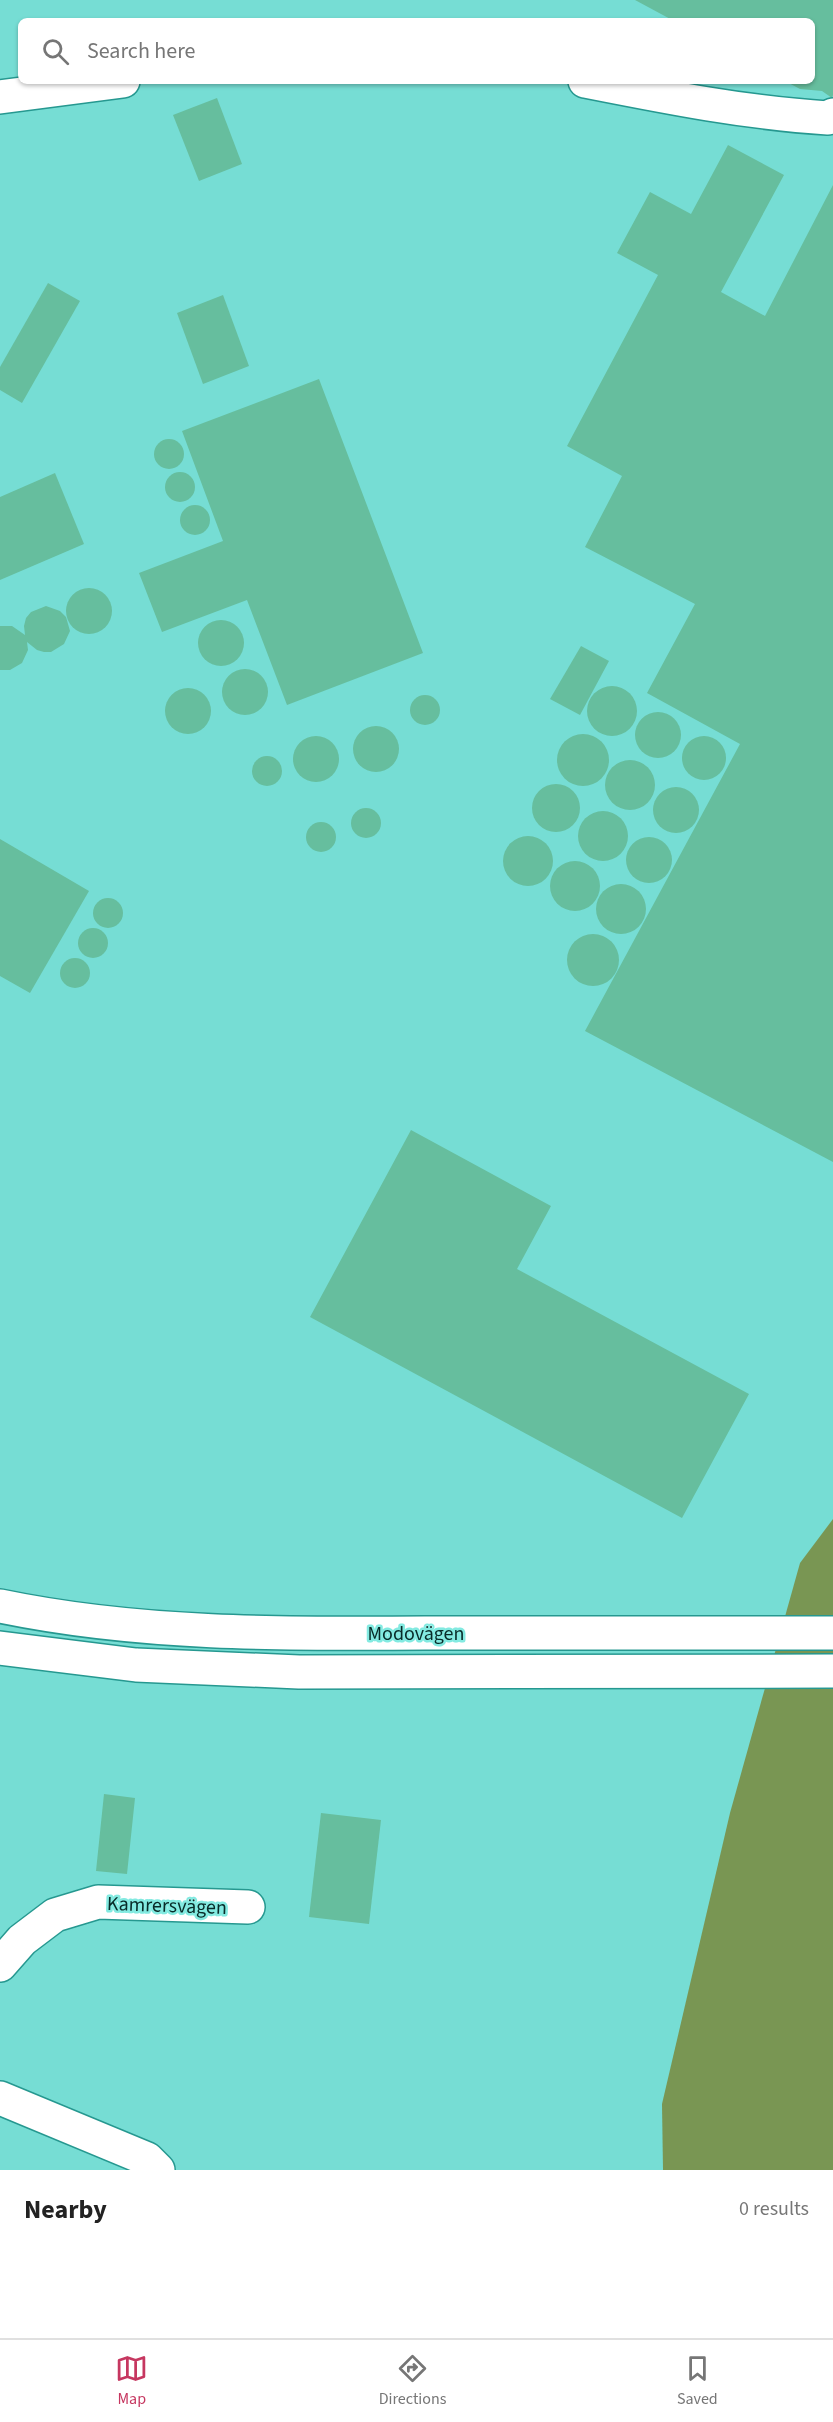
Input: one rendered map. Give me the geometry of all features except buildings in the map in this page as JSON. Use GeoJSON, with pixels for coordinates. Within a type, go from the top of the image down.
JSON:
{"type":"FeatureCollection","features":[{"type":"Feature","properties":{"kind":"main road"},"geometry":{"type":"LineString","coordinates":[[0,97],[100,84]]}},
{"type":"Feature","properties":{"kind":"main road"},"geometry":{"type":"LineString","coordinates":[[600,84],[696,103],[776,115],[828,118],[833,115]]}},
{"type":"Feature","properties":{"kind":"main road","name":"Modovägen"},"geometry":{"type":"LineString","coordinates":[[0,1606],[35,1613],[137,1626],[277,1633],[833,1633]]}},
{"type":"Feature","properties":{"kind":"main road","name":"Modovägen"},"geometry":{"type":"LineString","coordinates":[[0,1648],[136,1665],[299,1672],[833,1671]]}},
{"type":"Feature","properties":{"kind":"main road","name":"Kamrersvägen"},"geometry":{"type":"LineString","coordinates":[[0,1965],[22,1940],[55,1915],[98,1902],[248,1907]]}},
{"type":"Feature","properties":{"kind":"main road"},"geometry":{"type":"LineString","coordinates":[[0,2098],[147,2159],[158,2170]]}},
{"type":"Feature","properties":{"kind":"shaded area"},"geometry":{"type":"Polygon","coordinates":[[[833,1519],[833,2170],[663,2170],[662,2104],[730,1813],[800,1563],[833,1519]]]}}]}
